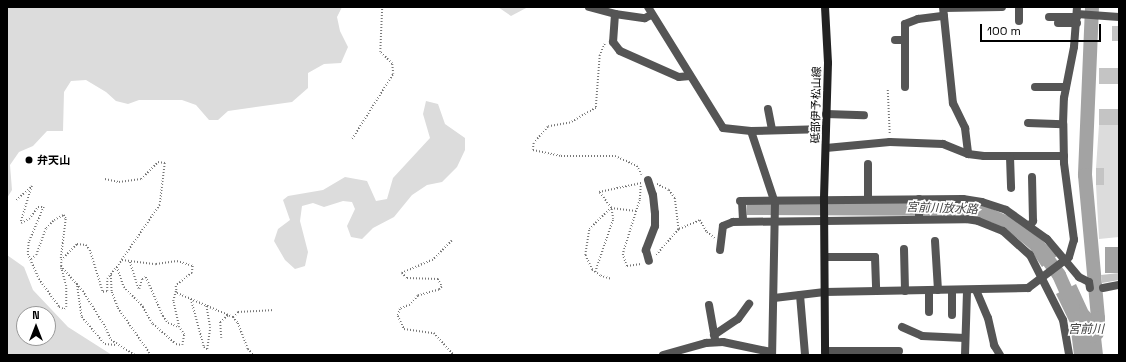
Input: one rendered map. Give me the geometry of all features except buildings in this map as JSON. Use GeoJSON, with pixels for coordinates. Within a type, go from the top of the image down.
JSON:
{"type":"FeatureCollection","features":[{"type":"Feature","properties":{"kind":"main road","name":"砥部伊予松山線"},"geometry":{"type":"LineString","coordinates":[[825,7],[825,218]]}},
{"type":"Feature","properties":{"kind":"main road"},"geometry":{"type":"LineString","coordinates":[[825,218],[826,353]]}},
{"type":"Feature","properties":{"kind":"street"},"geometry":{"type":"LineString","coordinates":[[591,7],[615,14],[645,18],[651,15]]}},
{"type":"Feature","properties":{"kind":"street"},"geometry":{"type":"LineString","coordinates":[[648,7],[651,15],[723,128],[751,131],[826,129]]}},
{"type":"Feature","properties":{"kind":"street"},"geometry":{"type":"LineString","coordinates":[[908,84],[905,40],[906,24],[944,10],[1002,7]]}},
{"type":"Feature","properties":{"kind":"street"},"geometry":{"type":"LineString","coordinates":[[1019,7],[1019,21]]}},
{"type":"Feature","properties":{"kind":"street"},"geometry":{"type":"LineString","coordinates":[[944,10],[953,103],[965,128],[968,154]]}},
{"type":"Feature","properties":{"kind":"street"},"geometry":{"type":"LineString","coordinates":[[615,14],[613,42],[620,51],[679,78],[690,76]]}},
{"type":"Feature","properties":{"kind":"street"},"geometry":{"type":"LineString","coordinates":[[1058,23],[1077,15]]}},
{"type":"Feature","properties":{"kind":"street"},"geometry":{"type":"LineString","coordinates":[[774,298],[825,292],[1028,288],[1064,261],[1072,253],[1074,240],[1064,156],[1063,124],[1066,87],[1077,15]]}},
{"type":"Feature","properties":{"kind":"street"},"geometry":{"type":"LineString","coordinates":[[1048,17],[1077,15],[1119,17]]}},
{"type":"Feature","properties":{"kind":"street"},"geometry":{"type":"LineString","coordinates":[[895,40],[905,40]]}},
{"type":"Feature","properties":{"kind":"street"},"geometry":{"type":"LineString","coordinates":[[1035,87],[1066,87]]}},
{"type":"Feature","properties":{"kind":"street"},"geometry":{"type":"LineString","coordinates":[[768,109],[772,130]]}},
{"type":"Feature","properties":{"kind":"street"},"geometry":{"type":"LineString","coordinates":[[826,114],[864,115]]}},
{"type":"Feature","properties":{"kind":"street"},"geometry":{"type":"LineString","coordinates":[[1028,123],[1063,124]]}},
{"type":"Feature","properties":{"kind":"street"},"geometry":{"type":"LineString","coordinates":[[714,339],[771,353],[774,298],[775,202],[751,131]]}},
{"type":"Feature","properties":{"kind":"street"},"geometry":{"type":"LineString","coordinates":[[826,148],[890,142],[943,144],[968,154],[1010,157],[1064,156]]}},
{"type":"Feature","properties":{"kind":"street"},"geometry":{"type":"LineString","coordinates":[[1010,157],[1011,188]]}},
{"type":"Feature","properties":{"kind":"street"},"geometry":{"type":"LineString","coordinates":[[868,164],[868,199]]}},
{"type":"Feature","properties":{"kind":"street"},"geometry":{"type":"LineString","coordinates":[[1030,226],[1033,221],[1037,200],[1032,176]]}},
{"type":"Feature","properties":{"kind":"street"},"geometry":{"type":"LineString","coordinates":[[648,180],[653,195],[655,212],[655,226],[646,250],[649,261]]}},
{"type":"Feature","properties":{"kind":"street"},"geometry":{"type":"LineString","coordinates":[[743,220],[741,202],[868,199],[963,199],[982,202],[1006,210],[1030,226],[1079,277],[1089,282],[1090,288]]}},
{"type":"Feature","properties":{"kind":"street"},"geometry":{"type":"LineString","coordinates":[[919,200],[919,218]]}},
{"type":"Feature","properties":{"kind":"street"},"geometry":{"type":"LineString","coordinates":[[720,250],[723,226],[726,223],[743,220],[919,218],[966,219],[991,225],[1020,244],[1044,275],[1063,320],[1069,355]]}},
{"type":"Feature","properties":{"kind":"street"},"geometry":{"type":"LineString","coordinates":[[935,241],[938,290]]}},
{"type":"Feature","properties":{"kind":"street"},"geometry":{"type":"LineString","coordinates":[[904,249],[905,291]]}},
{"type":"Feature","properties":{"kind":"street"},"geometry":{"type":"LineString","coordinates":[[825,257],[875,257],[876,291]]}},
{"type":"Feature","properties":{"kind":"street"},"geometry":{"type":"LineString","coordinates":[[1103,288],[1119,285]]}},
{"type":"Feature","properties":{"kind":"street"},"geometry":{"type":"LineString","coordinates":[[929,290],[929,312]]}},
{"type":"Feature","properties":{"kind":"street"},"geometry":{"type":"LineString","coordinates":[[952,290],[952,315]]}},
{"type":"Feature","properties":{"kind":"street"},"geometry":{"type":"LineString","coordinates":[[965,355],[967,290]]}},
{"type":"Feature","properties":{"kind":"street"},"geometry":{"type":"LineString","coordinates":[[976,290],[988,318],[994,345],[1000,355]]}},
{"type":"Feature","properties":{"kind":"street"},"geometry":{"type":"LineString","coordinates":[[800,295],[805,355]]}},
{"type":"Feature","properties":{"kind":"street"},"geometry":{"type":"LineString","coordinates":[[663,355],[714,339],[738,319],[749,304]]}},
{"type":"Feature","properties":{"kind":"street"},"geometry":{"type":"LineString","coordinates":[[709,305],[714,339]]}},
{"type":"Feature","properties":{"kind":"street"},"geometry":{"type":"LineString","coordinates":[[902,327],[922,336],[965,338]]}},
{"type":"Feature","properties":{"kind":"street"},"geometry":{"type":"LineString","coordinates":[[826,353],[899,350]]}},
{"type":"Feature","properties":{"kind":"path"},"geometry":{"type":"LineString","coordinates":[[352,139],[392,74],[392,64],[380,52],[382,7]]}},
{"type":"Feature","properties":{"kind":"path"},"geometry":{"type":"LineString","coordinates":[[595,273],[613,219],[612,208],[599,192],[644,181],[637,166],[616,156],[551,155],[537,152],[533,147],[548,127],[570,123],[596,108],[601,48],[606,43],[613,42]]}},
{"type":"Feature","properties":{"kind":"path"},"geometry":{"type":"LineString","coordinates":[[888,90],[890,142]]}},
{"type":"Feature","properties":{"kind":"path"},"geometry":{"type":"LineString","coordinates":[[61,260],[77,244],[86,245],[103,292],[107,291],[107,280],[160,205],[166,165],[163,161],[158,162],[145,176],[135,181],[119,182],[105,179]]}},
{"type":"Feature","properties":{"kind":"path"},"geometry":{"type":"LineString","coordinates":[[648,180],[673,195],[678,212],[679,229]]}},
{"type":"Feature","properties":{"kind":"path"},"geometry":{"type":"LineString","coordinates":[[16,200],[32,186],[20,223],[29,219],[38,207],[44,207],[29,242],[28,254],[39,279],[59,307],[64,309],[66,306],[66,286],[61,260],[66,220],[64,215],[46,228],[36,255],[31,259]]}},
{"type":"Feature","properties":{"kind":"path"},"geometry":{"type":"LineString","coordinates":[[610,279],[595,273],[587,263],[585,255],[587,234],[601,215],[612,208],[636,211]]}},
{"type":"Feature","properties":{"kind":"path"},"geometry":{"type":"LineString","coordinates":[[452,241],[433,260],[402,273],[407,278],[438,279],[442,287],[439,290],[418,296],[410,305],[400,309],[398,316],[404,329],[434,333],[454,355]]}},
{"type":"Feature","properties":{"kind":"path"},"geometry":{"type":"LineString","coordinates":[[117,267],[124,287],[143,307],[153,324],[176,344],[182,345],[184,335],[179,327],[173,301],[178,283],[192,273],[193,266],[177,261],[130,262],[122,260]]}},
{"type":"Feature","properties":{"kind":"path"},"geometry":{"type":"LineString","coordinates":[[130,262],[138,289],[143,277],[146,277],[163,316],[168,323],[179,327]]}},
{"type":"Feature","properties":{"kind":"path"},"geometry":{"type":"LineString","coordinates":[[61,266],[77,281],[104,324],[111,340],[116,345],[136,355]]}},
{"type":"Feature","properties":{"kind":"path"},"geometry":{"type":"LineString","coordinates":[[112,273],[112,292],[118,308],[151,355]]}},
{"type":"Feature","properties":{"kind":"path"},"geometry":{"type":"LineString","coordinates":[[77,281],[82,317],[105,344],[116,345]]}},
{"type":"Feature","properties":{"kind":"path"},"geometry":{"type":"LineString","coordinates":[[176,290],[191,299],[233,317],[238,323],[248,349],[254,355]]}},
{"type":"Feature","properties":{"kind":"path"},"geometry":{"type":"LineString","coordinates":[[191,299],[204,346],[207,348],[210,328],[206,305]]}},
{"type":"Feature","properties":{"kind":"path"},"geometry":{"type":"LineString","coordinates":[[233,317],[238,312],[274,310]]}},
{"type":"Feature","properties":{"kind":"path"},"geometry":{"type":"LineString","coordinates":[[221,338],[220,322],[228,315]]}},
{"type":"Feature","properties":{"kind":"shaded area"},"geometry":{"type":"Polygon","coordinates":[[[7,7],[342,7],[337,17],[340,31],[348,47],[341,63],[324,64],[308,73],[308,88],[292,102],[228,111],[218,120],[209,120],[196,105],[182,100],[139,100],[128,104],[116,101],[106,92],[86,80],[71,81],[64,92],[63,131],[47,131],[33,146],[19,152],[10,165],[12,190],[7,198],[7,7]]]}},
{"type":"Feature","properties":{"kind":"shaded area"},"geometry":{"type":"Polygon","coordinates":[[[498,7],[528,7],[511,16],[498,7]]]}},
{"type":"Feature","properties":{"kind":"shaded area"},"geometry":{"type":"Polygon","coordinates":[[[426,101],[438,104],[445,124],[465,138],[465,150],[457,167],[442,182],[427,185],[412,195],[394,217],[373,228],[362,239],[351,237],[347,226],[355,209],[352,202],[343,201],[324,207],[313,203],[302,206],[300,221],[308,252],[305,266],[295,269],[285,260],[274,241],[278,229],[290,220],[283,200],[288,196],[323,190],[345,177],[367,181],[376,201],[387,199],[393,178],[430,138],[423,114],[426,101]]]}},
{"type":"Feature","properties":{"kind":"shaded area"},"geometry":{"type":"Polygon","coordinates":[[[1099,125],[1119,125],[1119,237],[1099,239],[1096,185],[1104,184],[1104,168],[1096,168],[1099,125]]]}},
{"type":"Feature","properties":{"kind":"shaded area"},"geometry":{"type":"Polygon","coordinates":[[[7,255],[24,267],[33,290],[48,306],[16,306],[16,346],[56,346],[56,314],[68,327],[112,355],[7,355],[7,255]]]}},
{"type":"Feature","properties":{"kind":"water","name":"宮前川放水路"},"geometry":{"type":"Polygon","coordinates":[[[958,202],[985,206],[1011,217],[1042,240],[1057,256],[1042,267],[1030,249],[1012,234],[993,223],[969,216],[747,215],[747,204],[958,202]]]}},
{"type":"Feature","properties":{"kind":"water"},"geometry":{"type":"Polygon","coordinates":[[[1105,247],[1119,247],[1119,273],[1105,273],[1105,247]]]}},
{"type":"Feature","properties":{"kind":"water","name":"宮前川"},"geometry":{"type":"Polygon","coordinates":[[[1076,284],[1088,310],[1096,319],[1099,319],[1103,355],[1074,355],[1070,323],[1056,294],[1076,284]]]}},
{"type":"Feature","properties":{"kind":"waterway","name":"宮前川"},"geometry":{"type":"LineString","coordinates":[[1092,7],[1085,175],[1098,318],[1097,333],[1093,336]]}},
{"type":"Feature","properties":{"kind":"waterway","name":"宮前川放水路"},"geometry":{"type":"LineString","coordinates":[[1038,246],[1059,275],[1073,306]]}},
{"type":"Feature","properties":{"kind":"place","name":"弁天山"},"geometry":{"type":"Point","coordinates":[29,160]}}]}
